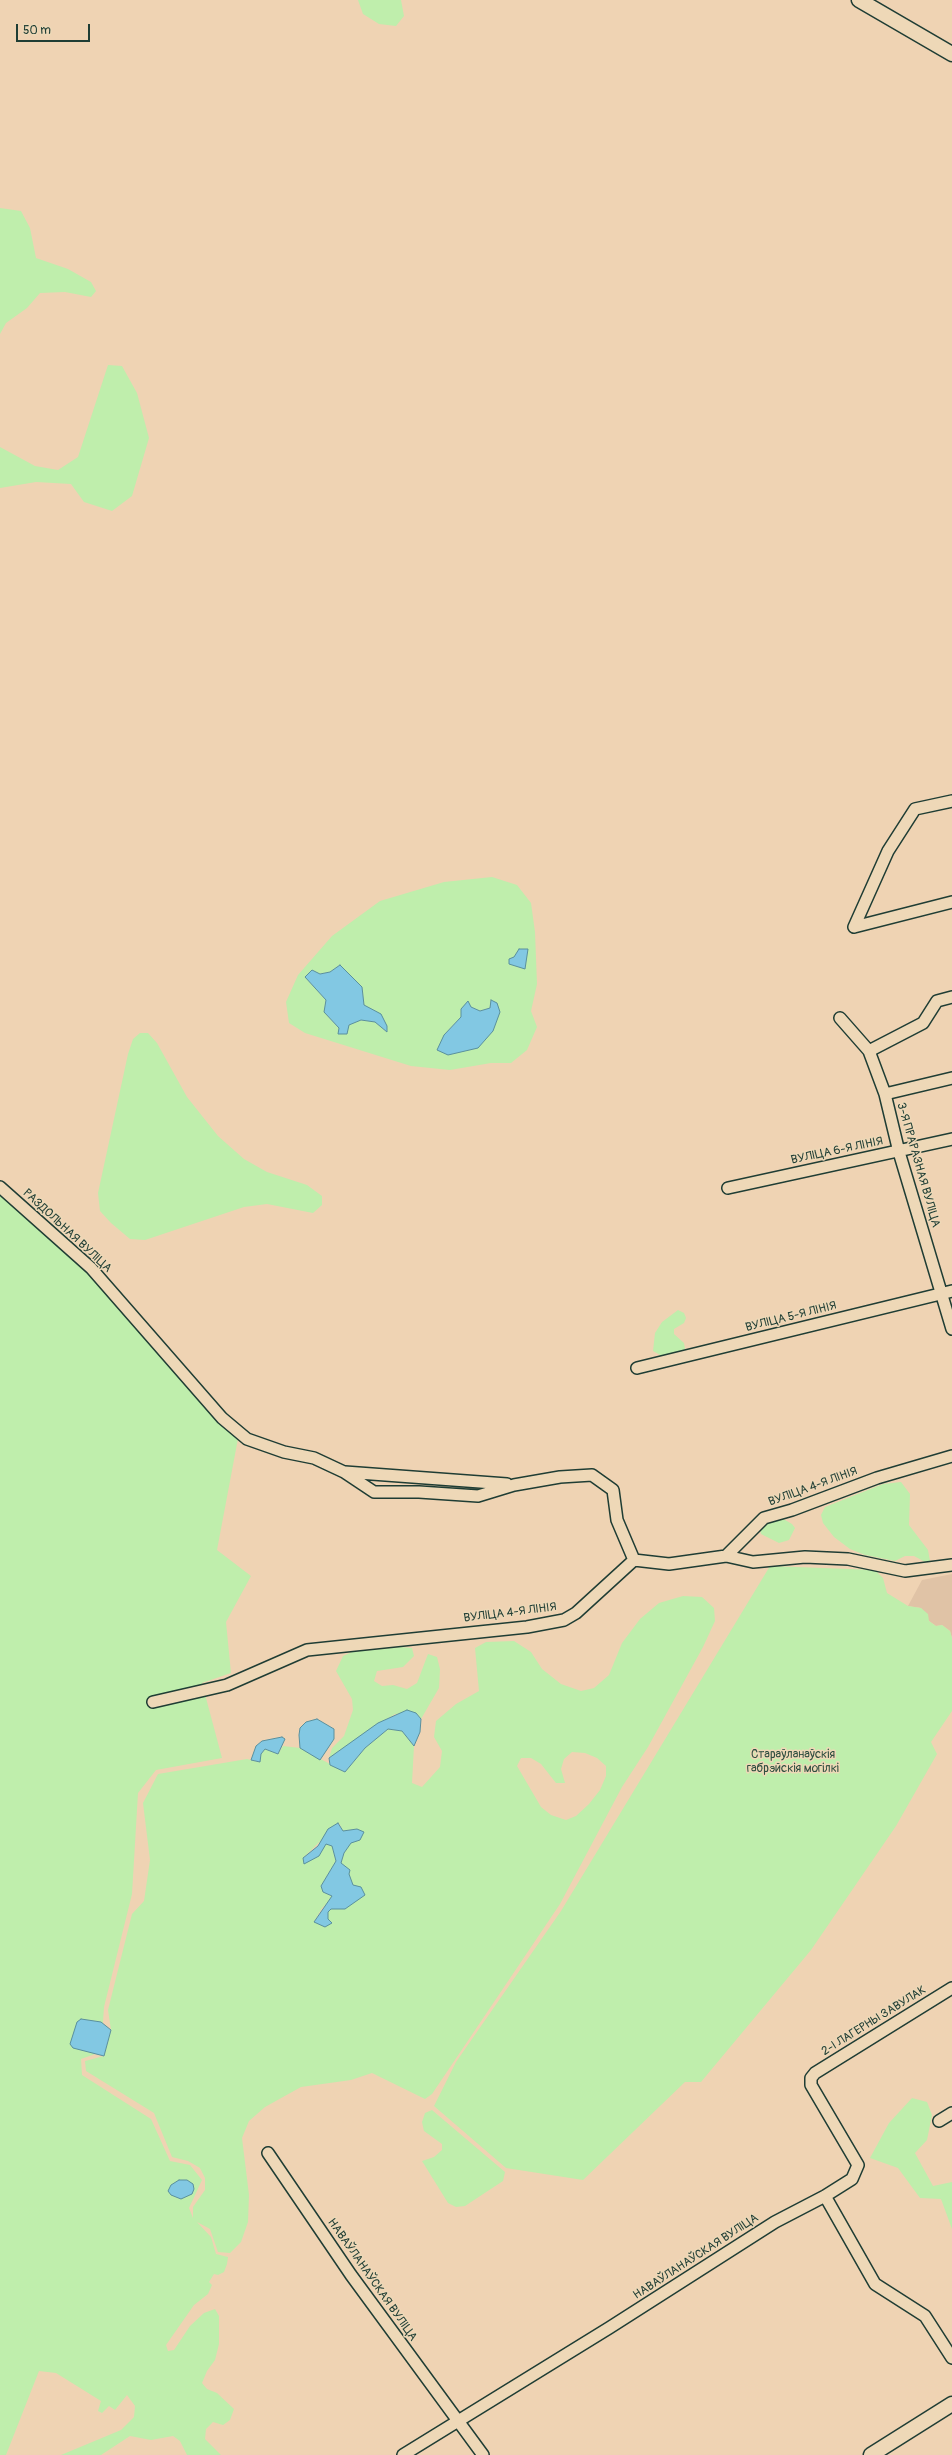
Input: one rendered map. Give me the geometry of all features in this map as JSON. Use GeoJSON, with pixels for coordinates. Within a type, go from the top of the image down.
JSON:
{"type":"FeatureCollection","features":[{"type":"Feature","properties":{"kind":"street"},"geometry":{"type":"LineString","coordinates":[[859,0],[952,54]]}},
{"type":"Feature","properties":{"kind":"street"},"geometry":{"type":"LineString","coordinates":[[952,801],[915,809],[888,851],[854,927],[952,902]]}},
{"type":"Feature","properties":{"kind":"street"},"geometry":{"type":"LineString","coordinates":[[869,1051],[923,1023],[936,1001],[952,997]]}},
{"type":"Feature","properties":{"kind":"street","name":"3-Я ПРАРАЗНАЯ ВУЛІЦА"},"geometry":{"type":"LineString","coordinates":[[840,1018],[869,1051],[885,1094],[899,1152],[947,1292],[952,1329]]}},
{"type":"Feature","properties":{"kind":"street"},"geometry":{"type":"LineString","coordinates":[[885,1094],[952,1078]]}},
{"type":"Feature","properties":{"kind":"street","name":"ВУЛІЦА 6-Я ЛІНІЯ"},"geometry":{"type":"LineString","coordinates":[[728,1188],[899,1152],[952,1139]]}},
{"type":"Feature","properties":{"kind":"street","name":"РАЗДОЛЬНАЯ ВУЛІЦА"},"geometry":{"type":"LineString","coordinates":[[0,1187],[91,1268],[222,1418],[247,1440],[284,1452],[314,1458],[344,1472]]}},
{"type":"Feature","properties":{"kind":"street","name":"ВУЛІЦА 5-Я ЛІНІЯ"},"geometry":{"type":"LineString","coordinates":[[637,1368],[947,1292]]}},
{"type":"Feature","properties":{"kind":"street","name":"ВУЛІЦА 4-Я ЛІНІЯ"},"geometry":{"type":"LineString","coordinates":[[726,1556],[764,1518],[792,1510],[877,1478],[952,1456]]}},
{"type":"Feature","properties":{"kind":"street"},"geometry":{"type":"LineString","coordinates":[[344,1472],[374,1492],[419,1492],[478,1496],[514,1485],[560,1477],[592,1475],[613,1490],[617,1520],[634,1560],[670,1564],[726,1556],[753,1562],[805,1557],[848,1559],[905,1571],[952,1565]]}},
{"type":"Feature","properties":{"kind":"street"},"geometry":{"type":"LineString","coordinates":[[344,1472],[514,1485]]}},
{"type":"Feature","properties":{"kind":"street","name":"ВУЛІЦА 4-Я ЛІНІЯ"},"geometry":{"type":"LineString","coordinates":[[153,1702],[227,1685],[307,1650],[527,1627],[564,1620],[576,1613],[634,1560]]}},
{"type":"Feature","properties":{"kind":"street","name":"2-І ЛАГЕРНЫ ЗАВУЛАК"},"geometry":{"type":"LineString","coordinates":[[811,2078],[815,2073],[952,1988]]}},
{"type":"Feature","properties":{"kind":"street","name":"НАВАЎЛАНАЎСКАЯ ВУЛІЦА"},"geometry":{"type":"LineString","coordinates":[[402,2455],[457,2419],[609,2328],[775,2222],[825,2196],[852,2179],[858,2166],[812,2085],[811,2078]]}},
{"type":"Feature","properties":{"kind":"street"},"geometry":{"type":"LineString","coordinates":[[939,2121],[952,2113]]}},
{"type":"Feature","properties":{"kind":"street","name":"НАВАЎЛАНАЎСКАЯ ВУЛІЦА"},"geometry":{"type":"LineString","coordinates":[[268,2153],[359,2287],[457,2419]]}},
{"type":"Feature","properties":{"kind":"street"},"geometry":{"type":"LineString","coordinates":[[825,2196],[875,2284],[925,2316],[952,2358]]}},
{"type":"Feature","properties":{"kind":"street"},"geometry":{"type":"LineString","coordinates":[[871,2455],[952,2404]]}},
{"type":"Feature","properties":{"kind":"street"},"geometry":{"type":"LineString","coordinates":[[457,2419],[483,2455]]}},
{"type":"Feature","properties":{"kind":"shaded area"},"geometry":{"type":"Polygon","coordinates":[[[952,1574],[952,1638],[950,1631],[942,1625],[936,1626],[929,1621],[921,1608],[908,1606],[922,1580],[952,1574]]]}},
{"type":"Feature","properties":{"kind":"green space"},"geometry":{"type":"Polygon","coordinates":[[[358,0],[401,0],[404,16],[396,26],[379,24],[363,14],[358,0]]]}},
{"type":"Feature","properties":{"kind":"green space"},"geometry":{"type":"Polygon","coordinates":[[[0,208],[21,211],[30,228],[36,258],[68,269],[91,282],[96,291],[91,297],[65,292],[40,293],[27,308],[6,323],[0,334],[0,208]]]}},
{"type":"Feature","properties":{"kind":"green space"},"geometry":{"type":"Polygon","coordinates":[[[108,365],[122,366],[137,393],[149,438],[132,496],[112,511],[84,502],[71,484],[36,482],[0,488],[0,447],[35,466],[58,470],[78,457],[108,365]]]}},
{"type":"Feature","properties":{"kind":"green space"},"geometry":{"type":"Polygon","coordinates":[[[492,877],[517,885],[531,903],[535,932],[537,984],[531,1011],[537,1027],[527,1050],[511,1063],[491,1063],[450,1070],[411,1066],[305,1033],[289,1023],[286,1002],[298,975],[332,936],[380,901],[444,882],[492,877]],[[340,965],[330,972],[319,974],[312,970],[305,977],[326,1000],[324,1012],[339,1028],[339,1034],[349,1025],[360,1020],[375,1022],[387,1032],[376,1012],[364,1005],[362,987],[340,965]],[[491,1000],[490,1008],[480,1011],[471,1007],[444,1035],[493,1031],[491,1000]]]}},
{"type":"Feature","properties":{"kind":"green space"},"geometry":{"type":"Polygon","coordinates":[[[140,1033],[148,1033],[157,1043],[187,1097],[218,1136],[244,1159],[267,1172],[307,1185],[322,1196],[322,1205],[313,1213],[267,1204],[244,1207],[145,1240],[130,1239],[111,1223],[100,1211],[98,1193],[128,1054],[133,1039],[140,1033]]]}},
{"type":"Feature","properties":{"kind":"green space"},"geometry":{"type":"Polygon","coordinates":[[[0,1180],[82,1252],[240,1428],[217,1550],[251,1576],[226,1622],[231,1673],[202,1683],[222,1758],[156,1770],[138,1793],[132,1894],[104,2007],[101,2052],[81,2059],[82,2075],[151,2119],[170,2161],[190,2165],[202,2180],[189,2208],[193,2218],[193,2207],[205,2190],[205,2178],[200,2168],[188,2161],[172,2157],[154,2113],[86,2071],[85,2061],[104,2056],[111,2030],[108,2010],[132,1914],[144,1901],[150,1860],[143,1803],[158,1774],[247,1759],[259,1762],[261,1754],[265,1749],[278,1754],[283,1746],[300,1748],[345,1772],[365,1748],[388,1729],[402,1731],[414,1746],[412,1783],[422,1787],[440,1767],[442,1751],[434,1737],[436,1721],[456,1704],[479,1691],[475,1648],[486,1642],[514,1641],[531,1652],[542,1669],[561,1684],[581,1691],[594,1688],[609,1675],[622,1643],[640,1619],[659,1603],[683,1596],[702,1597],[714,1608],[715,1621],[703,1647],[648,1747],[622,1787],[560,1904],[432,2094],[425,2099],[372,2073],[351,2080],[301,2087],[265,2107],[249,2121],[242,2138],[249,2195],[248,2222],[241,2242],[230,2253],[218,2252],[210,2229],[197,2222],[211,2237],[216,2254],[228,2257],[227,2264],[224,2272],[218,2275],[214,2274],[209,2282],[212,2285],[208,2294],[194,2305],[166,2345],[168,2351],[174,2350],[190,2326],[204,2313],[215,2309],[219,2316],[219,2344],[215,2360],[207,2371],[202,2383],[207,2389],[217,2393],[234,2409],[230,2420],[223,2425],[213,2422],[206,2429],[205,2439],[221,2455],[187,2455],[180,2441],[173,2436],[151,2440],[130,2436],[101,2455],[61,2455],[121,2430],[134,2417],[135,2406],[127,2395],[115,2410],[109,2406],[102,2413],[98,2411],[101,2401],[56,2373],[39,2371],[6,2455],[0,2455],[0,1180]],[[572,1752],[564,1759],[561,1769],[565,1783],[556,1783],[541,1764],[531,1758],[521,1758],[517,1766],[541,1807],[551,1815],[566,1820],[576,1816],[589,1804],[600,1790],[606,1776],[606,1766],[597,1758],[585,1753],[572,1752]],[[339,1823],[303,1858],[319,1856],[326,1843],[332,1846],[336,1861],[321,1886],[323,1892],[332,1896],[330,1901],[322,1908],[314,1922],[328,1919],[328,1912],[331,1909],[345,1909],[351,1903],[353,1885],[348,1873],[341,1863],[344,1853],[351,1842],[360,1840],[357,1829],[343,1831],[339,1823]]]}},
{"type":"Feature","properties":{"kind":"green space"},"geometry":{"type":"Polygon","coordinates":[[[678,1310],[684,1313],[686,1318],[684,1323],[674,1329],[674,1334],[684,1343],[685,1349],[682,1353],[662,1356],[653,1351],[655,1333],[662,1322],[678,1310]]]}},
{"type":"Feature","properties":{"kind":"green space"},"geometry":{"type":"Polygon","coordinates":[[[901,1482],[910,1494],[909,1525],[928,1550],[930,1561],[927,1563],[914,1556],[905,1556],[895,1561],[865,1555],[850,1549],[834,1537],[823,1523],[821,1515],[825,1507],[883,1484],[901,1482]]]}},
{"type":"Feature","properties":{"kind":"green space"},"geometry":{"type":"Polygon","coordinates":[[[780,1517],[792,1524],[795,1528],[789,1540],[779,1543],[761,1534],[760,1529],[766,1521],[780,1517]]]}},
{"type":"Feature","properties":{"kind":"green space","name":"Стараўланаўскія габрэйскія могілкі"},"geometry":{"type":"Polygon","coordinates":[[[770,1566],[875,1570],[883,1578],[887,1593],[908,1606],[921,1608],[928,1614],[929,1621],[936,1626],[942,1625],[950,1631],[952,1638],[952,1711],[931,1742],[937,1754],[896,1826],[811,1950],[701,2082],[685,2082],[583,2180],[506,2168],[434,2106],[456,2062],[561,1911],[770,1566]]]}},
{"type":"Feature","properties":{"kind":"green space"},"geometry":{"type":"Polygon","coordinates":[[[401,1647],[412,1648],[414,1656],[403,1667],[377,1671],[374,1681],[382,1686],[393,1685],[407,1689],[417,1683],[428,1654],[437,1657],[440,1669],[439,1688],[421,1719],[416,1713],[395,1714],[329,1758],[332,1748],[344,1736],[353,1710],[352,1699],[336,1671],[343,1656],[352,1652],[401,1647]]]}},
{"type":"Feature","properties":{"kind":"green space"},"geometry":{"type":"Polygon","coordinates":[[[912,2098],[927,2102],[932,2115],[927,2140],[915,2153],[933,2186],[952,2182],[952,2229],[941,2199],[920,2198],[898,2168],[870,2158],[889,2123],[912,2098]]]}},
{"type":"Feature","properties":{"kind":"green space"},"geometry":{"type":"Polygon","coordinates":[[[432,2110],[505,2172],[503,2181],[465,2206],[456,2207],[448,2203],[422,2161],[434,2157],[442,2150],[442,2144],[424,2131],[422,2122],[425,2113],[432,2110]]]}},
{"type":"Feature","properties":{"kind":"water"},"geometry":{"type":"Polygon","coordinates":[[[519,949],[528,949],[525,969],[509,964],[509,959],[514,957],[519,949]]]}},
{"type":"Feature","properties":{"kind":"water"},"geometry":{"type":"Polygon","coordinates":[[[340,965],[362,987],[364,1005],[381,1014],[387,1026],[387,1032],[375,1022],[361,1020],[349,1025],[347,1034],[338,1034],[339,1028],[324,1012],[326,1000],[305,977],[312,970],[320,974],[330,972],[340,965]]]}},
{"type":"Feature","properties":{"kind":"water"},"geometry":{"type":"Polygon","coordinates":[[[491,1000],[497,1003],[500,1012],[493,1031],[478,1048],[448,1055],[437,1050],[444,1035],[461,1017],[461,1009],[468,1001],[471,1007],[480,1011],[490,1008],[491,1000]]]}},
{"type":"Feature","properties":{"kind":"water"},"geometry":{"type":"Polygon","coordinates":[[[407,1710],[416,1713],[421,1719],[420,1732],[414,1746],[402,1731],[388,1729],[365,1748],[345,1772],[330,1765],[329,1758],[378,1723],[407,1710]]]}},
{"type":"Feature","properties":{"kind":"water"},"geometry":{"type":"Polygon","coordinates":[[[317,1719],[334,1729],[334,1739],[320,1760],[300,1748],[299,1735],[300,1728],[306,1722],[317,1719]]]}},
{"type":"Feature","properties":{"kind":"water"},"geometry":{"type":"Polygon","coordinates":[[[282,1737],[285,1739],[278,1754],[265,1749],[261,1754],[260,1762],[251,1760],[256,1746],[262,1741],[282,1737]]]}},
{"type":"Feature","properties":{"kind":"water"},"geometry":{"type":"Polygon","coordinates":[[[338,1823],[343,1831],[357,1829],[364,1832],[360,1840],[351,1843],[344,1853],[341,1863],[350,1870],[349,1874],[353,1885],[361,1887],[365,1895],[345,1909],[331,1909],[328,1912],[328,1919],[332,1923],[325,1927],[314,1922],[332,1896],[323,1892],[321,1886],[336,1861],[332,1846],[326,1844],[319,1856],[304,1864],[303,1858],[318,1846],[328,1829],[338,1823]]]}},
{"type":"Feature","properties":{"kind":"water"},"geometry":{"type":"Polygon","coordinates":[[[81,2019],[101,2022],[111,2030],[104,2056],[73,2048],[70,2044],[77,2022],[81,2019]]]}},
{"type":"Feature","properties":{"kind":"water"},"geometry":{"type":"Polygon","coordinates":[[[179,2180],[187,2180],[193,2184],[194,2189],[192,2194],[181,2199],[171,2195],[168,2191],[171,2185],[179,2180]]]}}]}
